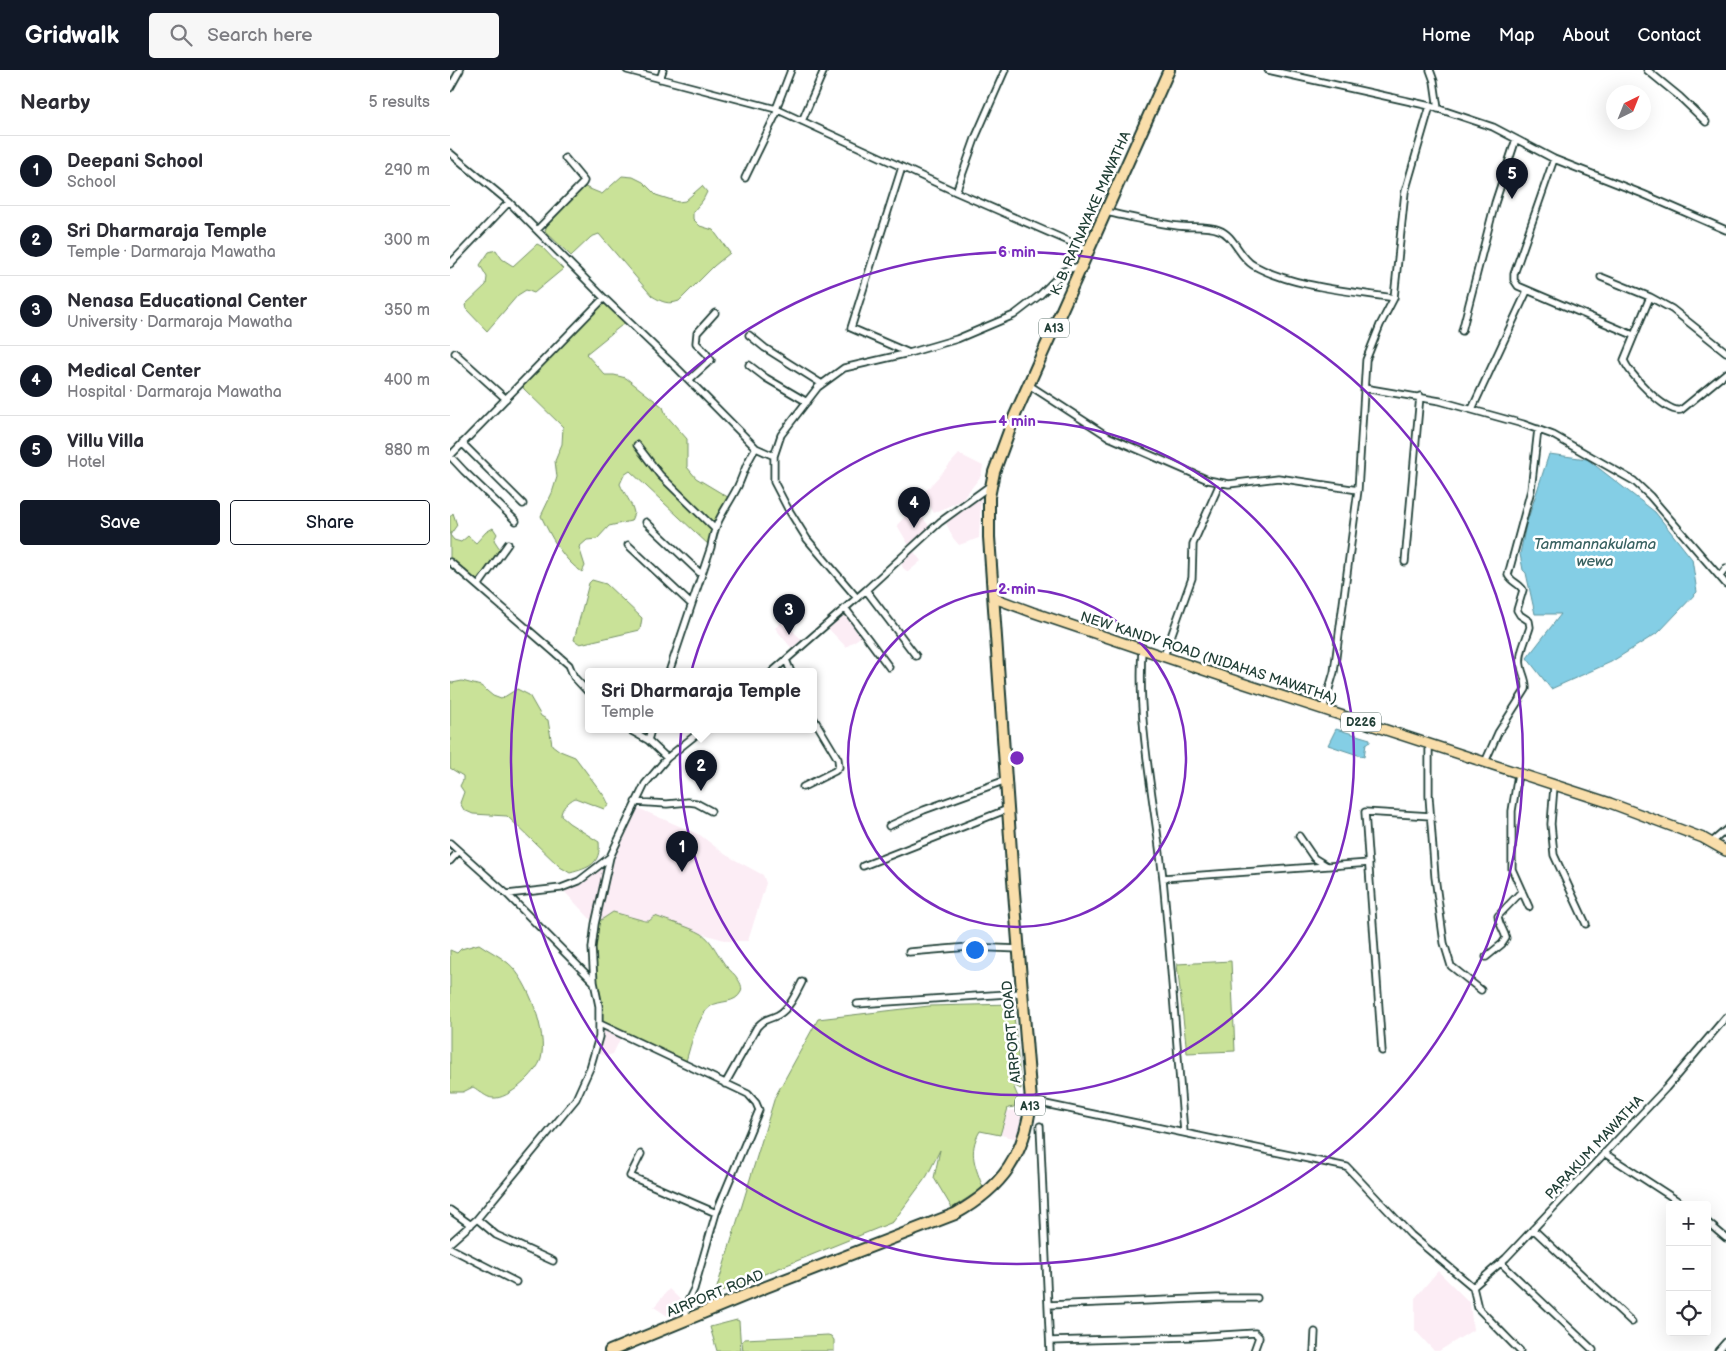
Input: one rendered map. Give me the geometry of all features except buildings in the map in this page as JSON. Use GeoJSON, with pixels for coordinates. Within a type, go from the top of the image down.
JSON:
{"type":"FeatureCollection","features":[{"type":"Feature","properties":{"kind":"highway","name":"K. B. RATNAYAKE MAWATHA"},"geometry":{"type":"LineString","coordinates":[[994,598],[988,523],[989,497],[1001,451],[1028,385],[1169,70]]}},
{"type":"Feature","properties":{"kind":"highway","name":"AIRPORT ROAD"},"geometry":{"type":"LineString","coordinates":[[610,1351],[766,1287],[943,1220],[971,1205],[996,1184],[1011,1165],[1023,1141],[1031,1101],[1008,809],[994,598]]}},
{"type":"Feature","properties":{"kind":"main road","name":"NEW KANDY ROAD (NIDAHAS MAWATHA)"},"geometry":{"type":"LineString","coordinates":[[994,598],[1016,607],[1626,809],[1712,842],[1726,851]]}},
{"type":"Feature","properties":{"kind":"street"},"geometry":{"type":"LineString","coordinates":[[450,88],[460,70]]}},
{"type":"Feature","properties":{"kind":"street"},"geometry":{"type":"LineString","coordinates":[[627,70],[777,110],[956,192],[1089,250]]}},
{"type":"Feature","properties":{"kind":"street"},"geometry":{"type":"LineString","coordinates":[[660,79],[663,70]]}},
{"type":"Feature","properties":{"kind":"street"},"geometry":{"type":"LineString","coordinates":[[745,178],[777,110],[791,70]]}},
{"type":"Feature","properties":{"kind":"street"},"geometry":{"type":"LineString","coordinates":[[802,121],[824,70]]}},
{"type":"Feature","properties":{"kind":"street"},"geometry":{"type":"LineString","coordinates":[[956,192],[976,136],[1005,70]]}},
{"type":"Feature","properties":{"kind":"street"},"geometry":{"type":"LineString","coordinates":[[1268,70],[1430,106],[1494,127],[1554,158],[1726,230]]}},
{"type":"Feature","properties":{"kind":"street"},"geometry":{"type":"LineString","coordinates":[[1430,70],[1438,109]]}},
{"type":"Feature","properties":{"kind":"street"},"geometry":{"type":"LineString","coordinates":[[1647,70],[1680,97],[1706,122]]}},
{"type":"Feature","properties":{"kind":"street"},"geometry":{"type":"LineString","coordinates":[[1323,709],[1334,672],[1358,490],[1366,360],[1372,341],[1394,298],[1405,192],[1430,106]]}},
{"type":"Feature","properties":{"kind":"street"},"geometry":{"type":"LineString","coordinates":[[1462,331],[1495,203],[1516,139]]}},
{"type":"Feature","properties":{"kind":"street"},"geometry":{"type":"LineString","coordinates":[[450,153],[509,202],[756,448],[774,456]]}},
{"type":"Feature","properties":{"kind":"street"},"geometry":{"type":"LineString","coordinates":[[537,230],[584,183],[565,158]]}},
{"type":"Feature","properties":{"kind":"street"},"geometry":{"type":"LineString","coordinates":[[1554,158],[1514,274],[1514,280],[1518,286],[1527,291],[1633,335]]}},
{"type":"Feature","properties":{"kind":"street"},"geometry":{"type":"LineString","coordinates":[[902,167],[851,328],[909,353]]}},
{"type":"Feature","properties":{"kind":"street"},"geometry":{"type":"LineString","coordinates":[[450,264],[509,202]]}},
{"type":"Feature","properties":{"kind":"street"},"geometry":{"type":"LineString","coordinates":[[1106,212],[1178,226],[1217,228],[1223,231],[1246,260],[1275,275],[1314,285],[1394,298]]}},
{"type":"Feature","properties":{"kind":"street"},"geometry":{"type":"LineString","coordinates":[[857,598],[807,539],[774,482],[774,456],[782,436],[822,384],[844,368],[909,353],[957,339],[1014,315],[1040,295],[1064,271],[1083,264]]}},
{"type":"Feature","properties":{"kind":"street"},"geometry":{"type":"LineString","coordinates":[[1601,277],[1650,297],[1672,309],[1726,352]]}},
{"type":"Feature","properties":{"kind":"street"},"geometry":{"type":"LineString","coordinates":[[1472,409],[1527,291]]}},
{"type":"Feature","properties":{"kind":"street"},"geometry":{"type":"LineString","coordinates":[[1650,297],[1624,360],[1626,366],[1659,401],[1676,412],[1681,410],[1726,373]]}},
{"type":"Feature","properties":{"kind":"street"},"geometry":{"type":"LineString","coordinates":[[516,521],[450,456],[604,298]]}},
{"type":"Feature","properties":{"kind":"street"},"geometry":{"type":"LineString","coordinates":[[689,380],[710,360],[696,343],[697,333],[715,313]]}},
{"type":"Feature","properties":{"kind":"street"},"geometry":{"type":"LineString","coordinates":[[749,335],[779,357],[822,384]]}},
{"type":"Feature","properties":{"kind":"street"},"geometry":{"type":"LineString","coordinates":[[455,352],[506,398]]}},
{"type":"Feature","properties":{"kind":"street"},"geometry":{"type":"LineString","coordinates":[[749,365],[766,378],[807,402]]}},
{"type":"Feature","properties":{"kind":"street"},"geometry":{"type":"LineString","coordinates":[[1028,385],[1109,438],[1208,480],[1230,484],[1278,478],[1358,490]]}},
{"type":"Feature","properties":{"kind":"street"},"geometry":{"type":"LineString","coordinates":[[1364,388],[1420,396],[1472,409],[1554,435],[1634,481],[1650,496],[1726,584]]}},
{"type":"Feature","properties":{"kind":"street"},"geometry":{"type":"LineString","coordinates":[[1405,562],[1420,396]]}},
{"type":"Feature","properties":{"kind":"street"},"geometry":{"type":"LineString","coordinates":[[1485,762],[1498,733],[1526,689],[1527,683],[1520,660],[1530,627],[1529,621],[1520,615],[1517,610],[1523,590],[1510,579],[1508,574],[1531,490],[1538,429]]}},
{"type":"Feature","properties":{"kind":"street"},"geometry":{"type":"LineString","coordinates":[[462,443],[523,504]]}},
{"type":"Feature","properties":{"kind":"street"},"geometry":{"type":"LineString","coordinates":[[637,445],[660,475],[714,528]]}},
{"type":"Feature","properties":{"kind":"street"},"geometry":{"type":"LineString","coordinates":[[670,668],[711,547],[714,528],[738,486],[749,458],[756,448]]}},
{"type":"Feature","properties":{"kind":"street"},"geometry":{"type":"LineString","coordinates":[[1164,656],[1192,578],[1193,544],[1220,483]]}},
{"type":"Feature","properties":{"kind":"street"},"geometry":{"type":"LineString","coordinates":[[777,668],[940,522],[991,485]]}},
{"type":"Feature","properties":{"kind":"street"},"geometry":{"type":"LineString","coordinates":[[646,522],[701,574]]}},
{"type":"Feature","properties":{"kind":"street"},"geometry":{"type":"LineString","coordinates":[[478,586],[508,544]]}},
{"type":"Feature","properties":{"kind":"street"},"geometry":{"type":"LineString","coordinates":[[628,545],[691,604]]}},
{"type":"Feature","properties":{"kind":"street"},"geometry":{"type":"LineString","coordinates":[[450,562],[569,665],[574,677],[585,689]]}},
{"type":"Feature","properties":{"kind":"street"},"geometry":{"type":"LineString","coordinates":[[1720,576],[1726,568]]}},
{"type":"Feature","properties":{"kind":"street"},"geometry":{"type":"LineString","coordinates":[[866,590],[916,656]]}},
{"type":"Feature","properties":{"kind":"street"},"geometry":{"type":"LineString","coordinates":[[845,608],[888,666]]}},
{"type":"Feature","properties":{"kind":"street"},"geometry":{"type":"LineString","coordinates":[[1142,649],[1145,744],[1163,878],[1184,1132]]}},
{"type":"Feature","properties":{"kind":"street"},"geometry":{"type":"LineString","coordinates":[[786,660],[789,668]]}},
{"type":"Feature","properties":{"kind":"street"},"geometry":{"type":"LineString","coordinates":[[803,787],[835,771],[839,767],[838,759],[817,724]]}},
{"type":"Feature","properties":{"kind":"street"},"geometry":{"type":"LineString","coordinates":[[635,733],[648,740],[667,758]]}},
{"type":"Feature","properties":{"kind":"street"},"geometry":{"type":"LineString","coordinates":[[648,740],[650,733]]}},
{"type":"Feature","properties":{"kind":"street"},"geometry":{"type":"LineString","coordinates":[[450,1243],[477,1219],[576,1099],[596,1052],[600,1024],[600,1006],[594,982],[592,948],[610,858],[645,784],[667,758],[698,733]]}},
{"type":"Feature","properties":{"kind":"street"},"geometry":{"type":"LineString","coordinates":[[1428,744],[1429,796],[1432,816],[1435,877],[1444,943],[1451,966],[1481,990]]}},
{"type":"Feature","properties":{"kind":"street"},"geometry":{"type":"LineString","coordinates":[[1518,774],[1512,810],[1512,869],[1529,907]]}},
{"type":"Feature","properties":{"kind":"street"},"geometry":{"type":"LineString","coordinates":[[889,826],[924,810],[1006,780]]}},
{"type":"Feature","properties":{"kind":"street"},"geometry":{"type":"LineString","coordinates":[[1554,786],[1551,824],[1554,854],[1586,924]]}},
{"type":"Feature","properties":{"kind":"street"},"geometry":{"type":"LineString","coordinates":[[635,802],[668,804],[688,802],[696,803],[711,811]]}},
{"type":"Feature","properties":{"kind":"street"},"geometry":{"type":"LineString","coordinates":[[862,866],[1008,809]]}},
{"type":"Feature","properties":{"kind":"street"},"geometry":{"type":"LineString","coordinates":[[1382,1051],[1365,812],[1432,816]]}},
{"type":"Feature","properties":{"kind":"street"},"geometry":{"type":"LineString","coordinates":[[1712,842],[1726,830]]}},
{"type":"Feature","properties":{"kind":"street"},"geometry":{"type":"LineString","coordinates":[[1300,836],[1314,858],[1327,866]]}},
{"type":"Feature","properties":{"kind":"street"},"geometry":{"type":"LineString","coordinates":[[450,843],[507,894],[594,982]]}},
{"type":"Feature","properties":{"kind":"street"},"geometry":{"type":"LineString","coordinates":[[450,861],[459,851]]}},
{"type":"Feature","properties":{"kind":"street"},"geometry":{"type":"LineString","coordinates":[[507,894],[561,888],[579,881],[610,858]]}},
{"type":"Feature","properties":{"kind":"street"},"geometry":{"type":"LineString","coordinates":[[1163,878],[1369,863]]}},
{"type":"Feature","properties":{"kind":"street"},"geometry":{"type":"LineString","coordinates":[[1486,957],[1502,944],[1506,938],[1504,930],[1499,924],[1498,916],[1522,891]]}},
{"type":"Feature","properties":{"kind":"street"},"geometry":{"type":"LineString","coordinates":[[909,952],[969,947],[1019,949]]}},
{"type":"Feature","properties":{"kind":"street"},"geometry":{"type":"LineString","coordinates":[[725,1084],[757,1027],[764,1019],[777,1015],[784,1010],[795,996],[802,982]]}},
{"type":"Feature","properties":{"kind":"street"},"geometry":{"type":"LineString","coordinates":[[857,1004],[1022,993]]}},
{"type":"Feature","properties":{"kind":"street","name":"PARAKUM MAWATHA"},"geometry":{"type":"LineString","coordinates":[[1473,1288],[1533,1230],[1666,1088],[1726,1017]]}},
{"type":"Feature","properties":{"kind":"street"},"geometry":{"type":"LineString","coordinates":[[600,1024],[748,1094],[756,1103],[758,1110],[716,1213],[694,1289],[686,1305],[686,1320]]}},
{"type":"Feature","properties":{"kind":"street"},"geometry":{"type":"LineString","coordinates":[[1031,1101],[1347,1167],[1411,1235],[1473,1288],[1478,1308],[1520,1351]]}},
{"type":"Feature","properties":{"kind":"street"},"geometry":{"type":"LineString","coordinates":[[1040,1126],[1050,1351]]}},
{"type":"Feature","properties":{"kind":"street"},"geometry":{"type":"LineString","coordinates":[[1604,1153],[1678,1201]]}},
{"type":"Feature","properties":{"kind":"street"},"geometry":{"type":"LineString","coordinates":[[641,1154],[630,1176],[716,1213]]}},
{"type":"Feature","properties":{"kind":"street"},"geometry":{"type":"LineString","coordinates":[[450,1210],[471,1224]]}},
{"type":"Feature","properties":{"kind":"street"},"geometry":{"type":"LineString","coordinates":[[477,1219],[496,1235],[553,1260]]}},
{"type":"Feature","properties":{"kind":"street"},"geometry":{"type":"LineString","coordinates":[[1711,1225],[1726,1238]]}},
{"type":"Feature","properties":{"kind":"street"},"geometry":{"type":"LineString","coordinates":[[1533,1230],[1632,1322]]}},
{"type":"Feature","properties":{"kind":"street"},"geometry":{"type":"LineString","coordinates":[[450,1248],[516,1282]]}},
{"type":"Feature","properties":{"kind":"street"},"geometry":{"type":"LineString","coordinates":[[1501,1263],[1593,1350]]}},
{"type":"Feature","properties":{"kind":"street"},"geometry":{"type":"LineString","coordinates":[[1048,1305],[1257,1298]]}},
{"type":"Feature","properties":{"kind":"street"},"geometry":{"type":"LineString","coordinates":[[1050,1341],[1191,1337],[1255,1332],[1259,1337],[1254,1351]]}},
{"type":"Feature","properties":{"kind":"street"},"geometry":{"type":"LineString","coordinates":[[1314,1351],[1315,1332]]}},
{"type":"Feature","properties":{"kind":"street"},"geometry":{"type":"LineString","coordinates":[[1718,1351],[1726,1342]]}},
{"type":"Feature","properties":{"kind":"shaded area"},"geometry":{"type":"Polygon","coordinates":[[[959,454],[983,466],[981,476],[962,500],[934,513],[923,494],[959,454]]]}},
{"type":"Feature","properties":{"kind":"shaded area"},"geometry":{"type":"Polygon","coordinates":[[[981,496],[979,538],[959,545],[953,538],[946,523],[981,496]]]}},
{"type":"Feature","properties":{"kind":"shaded area"},"geometry":{"type":"Polygon","coordinates":[[[912,509],[917,510],[932,530],[912,549],[921,561],[908,572],[903,568],[900,560],[911,549],[897,525],[912,509]]]}},
{"type":"Feature","properties":{"kind":"shaded area"},"geometry":{"type":"Polygon","coordinates":[[[845,608],[863,632],[862,636],[846,647],[825,625],[845,608]]]}},
{"type":"Feature","properties":{"kind":"shaded area"},"geometry":{"type":"Polygon","coordinates":[[[783,621],[804,642],[793,650],[775,628],[783,621]]]}},
{"type":"Feature","properties":{"kind":"shaded area"},"geometry":{"type":"Polygon","coordinates":[[[633,806],[700,835],[726,855],[763,875],[766,883],[748,941],[728,941],[655,916],[649,921],[645,921],[613,912],[595,924],[561,888],[579,881],[610,857],[633,806]]]}},
{"type":"Feature","properties":{"kind":"shaded area"},"geometry":{"type":"Polygon","coordinates":[[[600,1024],[622,1035],[613,1054],[606,1056],[595,1052],[600,1024]]]}},
{"type":"Feature","properties":{"kind":"shaded area"},"geometry":{"type":"Polygon","coordinates":[[[1022,1110],[1018,1139],[1001,1135],[1006,1111],[1022,1110]]]}},
{"type":"Feature","properties":{"kind":"shaded area"},"geometry":{"type":"Polygon","coordinates":[[[1438,1271],[1470,1303],[1473,1330],[1439,1351],[1434,1351],[1415,1330],[1415,1298],[1438,1271]]]}},
{"type":"Feature","properties":{"kind":"shaded area"},"geometry":{"type":"Polygon","coordinates":[[[669,1289],[686,1305],[675,1321],[654,1307],[669,1289]]]}},
{"type":"Feature","properties":{"kind":"green space"},"geometry":{"type":"Polygon","coordinates":[[[622,176],[633,177],[643,182],[656,195],[678,202],[685,201],[702,186],[707,192],[693,212],[693,219],[700,226],[713,230],[730,253],[679,301],[665,302],[652,296],[599,234],[591,237],[571,256],[545,231],[556,212],[579,191],[585,187],[602,194],[622,176]]]}},
{"type":"Feature","properties":{"kind":"green space"},"geometry":{"type":"Polygon","coordinates":[[[537,244],[563,269],[534,293],[526,290],[518,295],[487,331],[466,309],[465,305],[486,285],[487,277],[480,265],[489,252],[496,250],[502,259],[513,266],[537,244]]]}},
{"type":"Feature","properties":{"kind":"green space"},"geometry":{"type":"Polygon","coordinates":[[[602,297],[627,321],[586,354],[605,375],[626,378],[663,407],[666,415],[687,439],[687,467],[696,478],[731,499],[711,547],[630,471],[624,475],[620,484],[633,509],[634,513],[631,521],[609,526],[597,539],[587,540],[579,547],[585,566],[582,572],[563,555],[541,516],[557,477],[555,461],[562,444],[563,427],[524,389],[521,383],[602,297]]]}},
{"type":"Feature","properties":{"kind":"green space"},"geometry":{"type":"Polygon","coordinates":[[[453,513],[457,525],[450,535],[450,517],[453,513]]]}},
{"type":"Feature","properties":{"kind":"green space"},"geometry":{"type":"Polygon","coordinates":[[[493,528],[497,534],[494,540],[500,549],[475,583],[450,562],[450,535],[454,540],[461,542],[468,536],[476,543],[486,532],[493,528]]]}},
{"type":"Feature","properties":{"kind":"green space"},"geometry":{"type":"Polygon","coordinates":[[[592,580],[606,584],[642,618],[640,630],[580,644],[574,640],[589,583],[592,580]]]}},
{"type":"Feature","properties":{"kind":"green space"},"geometry":{"type":"Polygon","coordinates":[[[462,681],[481,686],[493,696],[501,699],[517,689],[529,695],[541,716],[548,720],[552,745],[560,751],[575,757],[605,797],[609,805],[604,809],[575,798],[565,806],[561,813],[561,816],[569,823],[599,842],[596,860],[588,867],[570,873],[560,867],[507,816],[473,814],[464,810],[460,803],[464,792],[460,786],[463,776],[450,768],[450,682],[462,681]]]}},
{"type":"Feature","properties":{"kind":"green space"},"geometry":{"type":"Polygon","coordinates":[[[613,912],[645,921],[649,921],[655,916],[702,934],[709,940],[740,983],[742,990],[738,996],[711,1006],[706,1010],[695,1033],[685,1065],[600,1024],[594,982],[595,924],[613,912]]]}},
{"type":"Feature","properties":{"kind":"green space"},"geometry":{"type":"Polygon","coordinates":[[[479,944],[505,960],[523,981],[535,1008],[542,1036],[541,1059],[534,1071],[514,1090],[506,1095],[493,1098],[488,1097],[473,1087],[463,1092],[450,1092],[450,950],[457,953],[461,949],[479,944]]]}},
{"type":"Feature","properties":{"kind":"green space"},"geometry":{"type":"Polygon","coordinates":[[[1231,961],[1235,1051],[1187,1053],[1177,964],[1231,961]]]}},
{"type":"Feature","properties":{"kind":"green space"},"geometry":{"type":"Polygon","coordinates":[[[1013,1004],[1021,1089],[1013,1085],[1018,1097],[1014,1107],[1008,1108],[1000,1135],[980,1131],[976,1139],[973,1153],[974,1160],[983,1188],[952,1208],[934,1178],[940,1150],[927,1176],[893,1222],[715,1294],[775,1097],[818,1019],[929,1006],[1013,1004]]]}},
{"type":"Feature","properties":{"kind":"green space"},"geometry":{"type":"Polygon","coordinates":[[[739,1321],[741,1351],[717,1351],[710,1327],[739,1321]]]}},
{"type":"Feature","properties":{"kind":"green space"},"geometry":{"type":"Polygon","coordinates":[[[828,1335],[834,1340],[834,1351],[743,1351],[742,1342],[744,1339],[828,1335]]]}},
{"type":"Feature","properties":{"kind":"water","name":"Tammannakulama wewa"},"geometry":{"type":"Polygon","coordinates":[[[1549,454],[1587,459],[1655,512],[1692,559],[1697,592],[1659,632],[1611,662],[1551,689],[1527,658],[1561,614],[1535,614],[1520,554],[1526,525],[1549,454]]]}},
{"type":"Feature","properties":{"kind":"water"},"geometry":{"type":"Polygon","coordinates":[[[1336,729],[1370,739],[1370,742],[1366,744],[1364,757],[1328,745],[1336,729]]]}},
{"type":"Feature","properties":{"kind":"place","name":"Villu Villa"},"geometry":{"type":"Point","coordinates":[1512,199]}},
{"type":"Feature","properties":{"kind":"place","name":"Medical Center"},"geometry":{"type":"Point","coordinates":[914,528]}},
{"type":"Feature","properties":{"kind":"place","name":"Nenasa Educational Center"},"geometry":{"type":"Point","coordinates":[789,635]}},
{"type":"Feature","properties":{"kind":"place","name":"Sri Dharmaraja Temple"},"geometry":{"type":"Point","coordinates":[701,791]}},
{"type":"Feature","properties":{"kind":"place","name":"Deepani School"},"geometry":{"type":"Point","coordinates":[682,872]}}]}
